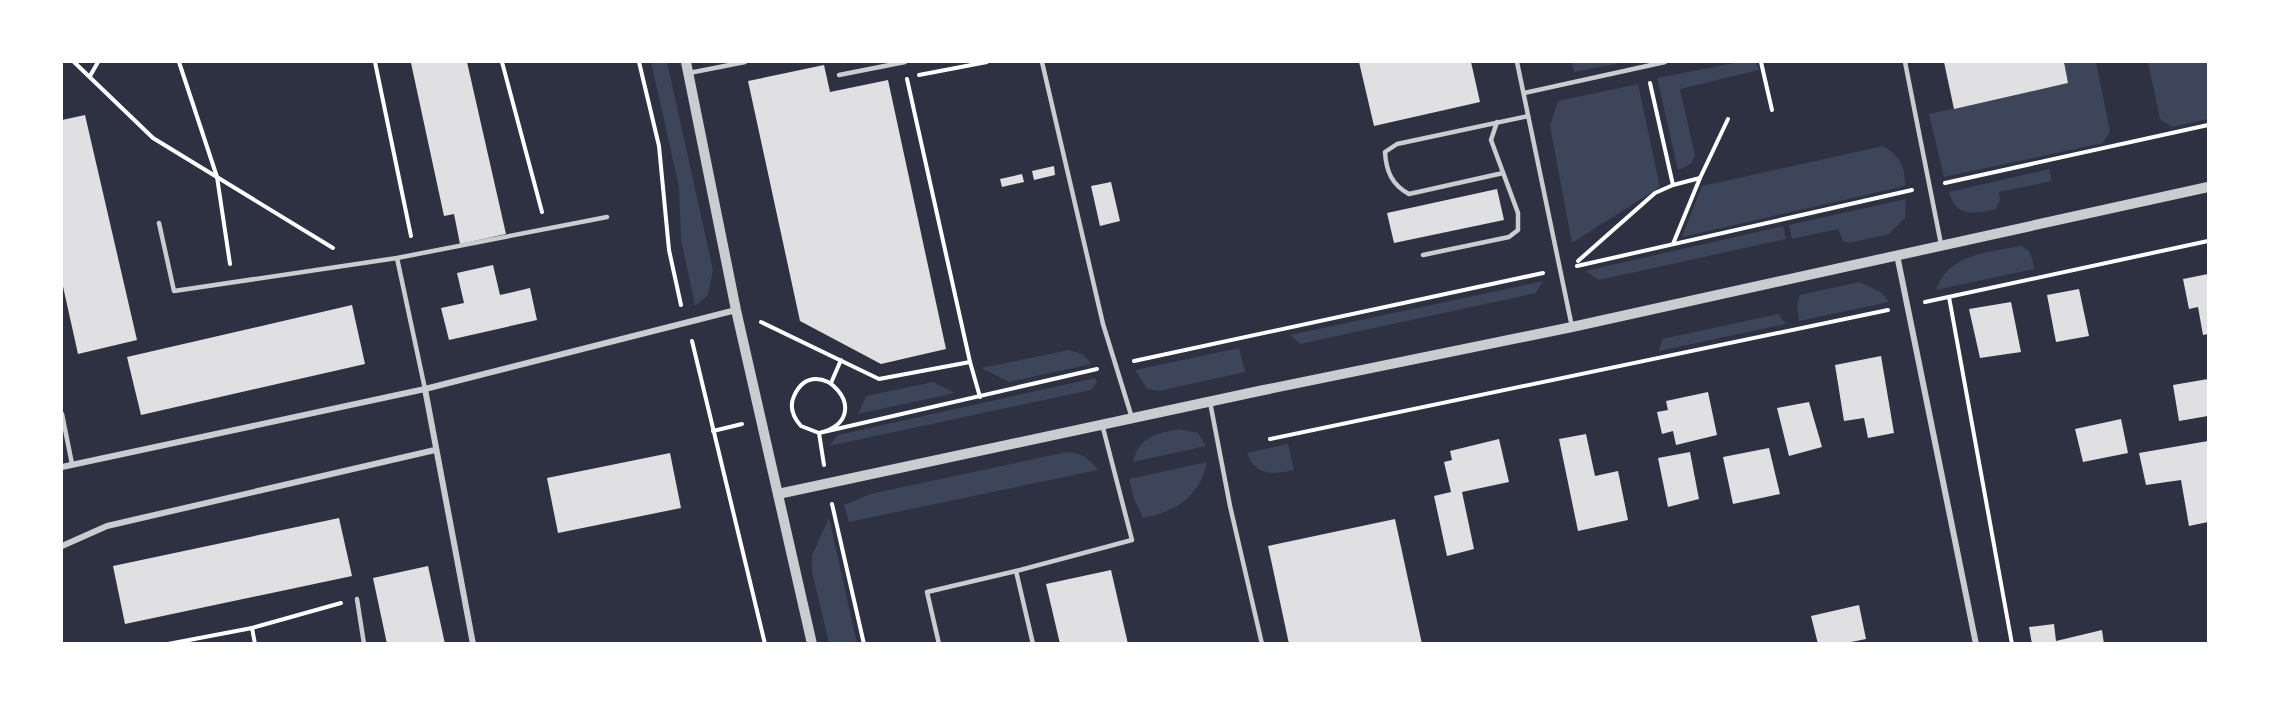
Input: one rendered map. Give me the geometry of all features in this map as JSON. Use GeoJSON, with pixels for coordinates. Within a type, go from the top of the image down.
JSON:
{"type":"FeatureCollection","features":[{"type":"Feature","properties":{"kind":"street"},"geometry":{"type":"LineString","coordinates":[[686,62],[736,310],[812,644]]}},
{"type":"Feature","properties":{"kind":"street"},"geometry":{"type":"LineString","coordinates":[[778,494],[826,482],[1572,327],[2208,187]]}},
{"type":"Feature","properties":{"kind":"street"},"geometry":{"type":"LineString","coordinates":[[1897,255],[1909,305],[1976,644]]}},
{"type":"Feature","properties":{"kind":"street"},"geometry":{"type":"LineString","coordinates":[[62,467],[425,389],[637,335],[687,325],[736,310]]}},
{"type":"Feature","properties":{"kind":"street"},"geometry":{"type":"LineString","coordinates":[[425,389],[473,644]]}},
{"type":"Feature","properties":{"kind":"street"},"geometry":{"type":"LineString","coordinates":[[62,546],[107,526],[435,450]]}},
{"type":"Feature","properties":{"kind":"lane"},"geometry":{"type":"LineString","coordinates":[[688,73],[745,62]]}},
{"type":"Feature","properties":{"kind":"lane"},"geometry":{"type":"LineString","coordinates":[[839,75],[905,62]]}},
{"type":"Feature","properties":{"kind":"lane"},"geometry":{"type":"LineString","coordinates":[[1042,62],[1103,324],[1132,418]]}},
{"type":"Feature","properties":{"kind":"lane"},"geometry":{"type":"LineString","coordinates":[[1517,62],[1572,327]]}},
{"type":"Feature","properties":{"kind":"lane"},"geometry":{"type":"LineString","coordinates":[[1524,93],[1665,62]]}},
{"type":"Feature","properties":{"kind":"lane"},"geometry":{"type":"LineString","coordinates":[[1905,62],[1942,245]]}},
{"type":"Feature","properties":{"kind":"lane"},"geometry":{"type":"LineString","coordinates":[[1503,173],[1409,194],[1397,188],[1386,166],[1385,152],[1397,144],[1528,116]]}},
{"type":"Feature","properties":{"kind":"lane"},"geometry":{"type":"LineString","coordinates":[[1423,255],[1509,237],[1518,230],[1518,213],[1491,140],[1497,122]]}},
{"type":"Feature","properties":{"kind":"lane"},"geometry":{"type":"LineString","coordinates":[[159,223],[174,291],[397,258],[607,217]]}},
{"type":"Feature","properties":{"kind":"lane"},"geometry":{"type":"LineString","coordinates":[[397,258],[425,389]]}},
{"type":"Feature","properties":{"kind":"lane"},"geometry":{"type":"LineString","coordinates":[[1210,402],[1230,507],[1262,644]]}},
{"type":"Feature","properties":{"kind":"lane"},"geometry":{"type":"LineString","coordinates":[[62,414],[72,464]]}},
{"type":"Feature","properties":{"kind":"lane"},"geometry":{"type":"LineString","coordinates":[[939,644],[927,592],[1132,540],[1102,424]]}},
{"type":"Feature","properties":{"kind":"lane"},"geometry":{"type":"LineString","coordinates":[[1016,571],[1033,644]]}},
{"type":"Feature","properties":{"kind":"lane"},"geometry":{"type":"LineString","coordinates":[[357,599],[364,644]]}},
{"type":"Feature","properties":{"kind":"path"},"geometry":{"type":"LineString","coordinates":[[74,62],[153,138],[359,264]]}},
{"type":"Feature","properties":{"kind":"path"},"geometry":{"type":"LineString","coordinates":[[90,76],[98,62]]}},
{"type":"Feature","properties":{"kind":"path"},"geometry":{"type":"LineString","coordinates":[[179,62],[216,177],[233,283]]}},
{"type":"Feature","properties":{"kind":"path"},"geometry":{"type":"LineString","coordinates":[[375,62],[414,255]]}},
{"type":"Feature","properties":{"kind":"path"},"geometry":{"type":"LineString","coordinates":[[502,62],[546,229]]}},
{"type":"Feature","properties":{"kind":"path"},"geometry":{"type":"LineString","coordinates":[[639,62],[658,146],[669,250],[765,644]]}},
{"type":"Feature","properties":{"kind":"path"},"geometry":{"type":"LineString","coordinates":[[980,397],[970,362],[907,78],[987,62]]}},
{"type":"Feature","properties":{"kind":"path"},"geometry":{"type":"LineString","coordinates":[[1761,62],[1772,110]]}},
{"type":"Feature","properties":{"kind":"path"},"geometry":{"type":"LineString","coordinates":[[1646,66],[1672,184]]}},
{"type":"Feature","properties":{"kind":"path"},"geometry":{"type":"LineString","coordinates":[[1673,244],[1700,178],[1728,119]]}},
{"type":"Feature","properties":{"kind":"path"},"geometry":{"type":"LineString","coordinates":[[1700,178],[1672,184],[1655,193],[1570,268],[2208,125]]}},
{"type":"Feature","properties":{"kind":"path"},"geometry":{"type":"LineString","coordinates":[[1270,439],[2208,241]]}},
{"type":"Feature","properties":{"kind":"path"},"geometry":{"type":"LineString","coordinates":[[819,433],[830,430],[839,423],[844,412],[844,401],[840,391],[831,383],[820,379],[808,381],[799,387],[793,398],[792,409],[795,418],[809,431],[819,433],[1115,365],[1559,270]]}},
{"type":"Feature","properties":{"kind":"path"},"geometry":{"type":"LineString","coordinates":[[1949,297],[2012,644]]}},
{"type":"Feature","properties":{"kind":"path"},"geometry":{"type":"LineString","coordinates":[[736,310],[879,379],[970,362]]}},
{"type":"Feature","properties":{"kind":"path"},"geometry":{"type":"LineString","coordinates":[[831,383],[841,360]]}},
{"type":"Feature","properties":{"kind":"path"},"geometry":{"type":"LineString","coordinates":[[819,433],[826,482],[864,644]]}},
{"type":"Feature","properties":{"kind":"path"},"geometry":{"type":"LineString","coordinates":[[168,644],[252,628],[357,599]]}},
{"type":"Feature","properties":{"kind":"path"},"geometry":{"type":"LineString","coordinates":[[252,628],[255,644]]}},
{"type":"Feature","properties":{"kind":"shaded area"},"geometry":{"type":"Polygon","coordinates":[[[651,62],[667,62],[713,270],[708,295],[695,306],[681,239],[679,187],[651,62]]]}},
{"type":"Feature","properties":{"kind":"shaded area"},"geometry":{"type":"Polygon","coordinates":[[[1572,62],[1625,62],[1574,72],[1572,62]]]}},
{"type":"Feature","properties":{"kind":"shaded area"},"geometry":{"type":"Polygon","coordinates":[[[1739,62],[1756,62],[1759,70],[1680,89],[1695,156],[1691,164],[1678,170],[1657,78],[1739,62]]]}},
{"type":"Feature","properties":{"kind":"shaded area"},"geometry":{"type":"Polygon","coordinates":[[[2064,62],[2096,62],[2110,131],[2103,143],[1944,177],[1929,114],[2068,83],[2064,62]]]}},
{"type":"Feature","properties":{"kind":"shaded area"},"geometry":{"type":"Polygon","coordinates":[[[2148,62],[2208,62],[2208,119],[2172,127],[2160,119],[2148,62]]]}},
{"type":"Feature","properties":{"kind":"shaded area"},"geometry":{"type":"Polygon","coordinates":[[[1638,84],[1660,187],[1572,243],[1550,126],[1558,101],[1638,84]]]}},
{"type":"Feature","properties":{"kind":"shaded area"},"geometry":{"type":"Polygon","coordinates":[[[1883,146],[1900,162],[1905,186],[1682,237],[1702,186],[1883,146]]]}},
{"type":"Feature","properties":{"kind":"shaded area"},"geometry":{"type":"Polygon","coordinates":[[[2049,169],[2052,181],[1999,192],[2000,200],[1996,209],[1973,213],[1961,210],[1952,200],[1949,192],[2049,169]]]}},
{"type":"Feature","properties":{"kind":"shaded area"},"geometry":{"type":"Polygon","coordinates":[[[1906,199],[1905,218],[1889,234],[1849,243],[1843,241],[1838,229],[1792,239],[1789,225],[1906,199]]]}},
{"type":"Feature","properties":{"kind":"shaded area"},"geometry":{"type":"Polygon","coordinates":[[[1783,226],[1786,239],[1599,280],[1585,271],[1783,226]]]}},
{"type":"Feature","properties":{"kind":"shaded area"},"geometry":{"type":"Polygon","coordinates":[[[2019,246],[2029,251],[2034,269],[1936,290],[1942,278],[1959,262],[1970,257],[2019,246]]]}},
{"type":"Feature","properties":{"kind":"shaded area"},"geometry":{"type":"Polygon","coordinates":[[[1543,281],[1536,293],[1300,344],[1290,335],[1543,281]]]}},
{"type":"Feature","properties":{"kind":"shaded area"},"geometry":{"type":"Polygon","coordinates":[[[1859,282],[1881,292],[1889,302],[1799,321],[1797,305],[1800,295],[1859,282]]]}},
{"type":"Feature","properties":{"kind":"shaded area"},"geometry":{"type":"Polygon","coordinates":[[[1778,314],[1786,324],[1659,351],[1662,339],[1778,314]]]}},
{"type":"Feature","properties":{"kind":"shaded area"},"geometry":{"type":"Polygon","coordinates":[[[1239,348],[1245,372],[1159,391],[1147,389],[1135,370],[1239,348]]]}},
{"type":"Feature","properties":{"kind":"shaded area"},"geometry":{"type":"Polygon","coordinates":[[[1069,350],[1082,354],[1092,364],[1009,382],[981,368],[1069,350]]]}},
{"type":"Feature","properties":{"kind":"shaded area"},"geometry":{"type":"Polygon","coordinates":[[[1095,378],[1097,382],[1091,390],[829,446],[838,435],[1095,378]]]}},
{"type":"Feature","properties":{"kind":"shaded area"},"geometry":{"type":"Polygon","coordinates":[[[933,382],[955,393],[858,414],[866,396],[933,382]]]}},
{"type":"Feature","properties":{"kind":"shaded area"},"geometry":{"type":"Polygon","coordinates":[[[1179,429],[1198,433],[1206,446],[1133,462],[1144,441],[1179,429]]]}},
{"type":"Feature","properties":{"kind":"shaded area"},"geometry":{"type":"Polygon","coordinates":[[[1288,444],[1294,470],[1272,473],[1260,470],[1247,453],[1288,444]]]}},
{"type":"Feature","properties":{"kind":"shaded area"},"geometry":{"type":"Polygon","coordinates":[[[1062,453],[1083,456],[1098,470],[849,522],[844,505],[870,494],[1062,453]]]}},
{"type":"Feature","properties":{"kind":"shaded area"},"geometry":{"type":"Polygon","coordinates":[[[1207,462],[1199,484],[1185,500],[1166,512],[1143,518],[1134,499],[1129,479],[1207,462]]]}},
{"type":"Feature","properties":{"kind":"shaded area"},"geometry":{"type":"Polygon","coordinates":[[[829,518],[857,643],[829,643],[812,572],[812,555],[829,518]]]}},
{"type":"Feature","properties":{"kind":"building"},"geometry":{"type":"Polygon","coordinates":[[[467,62],[506,234],[460,244],[454,214],[444,216],[411,63],[467,62]]]}},
{"type":"Feature","properties":{"kind":"building"},"geometry":{"type":"Polygon","coordinates":[[[1359,62],[1471,62],[1480,102],[1374,126],[1359,62]]]}},
{"type":"Feature","properties":{"kind":"building"},"geometry":{"type":"Polygon","coordinates":[[[1944,62],[2064,62],[2068,83],[1954,109],[1944,62]]]}},
{"type":"Feature","properties":{"kind":"building"},"geometry":{"type":"Polygon","coordinates":[[[824,65],[830,92],[888,80],[946,349],[881,364],[800,321],[748,81],[824,65]]]}},
{"type":"Feature","properties":{"kind":"building"},"geometry":{"type":"Polygon","coordinates":[[[85,115],[137,340],[78,354],[62,282],[62,120],[85,115]]]}},
{"type":"Feature","properties":{"kind":"building"},"geometry":{"type":"Polygon","coordinates":[[[1054,166],[1055,175],[1034,180],[1032,171],[1054,166]]]}},
{"type":"Feature","properties":{"kind":"building"},"geometry":{"type":"Polygon","coordinates":[[[1022,174],[1024,182],[1002,187],[1000,179],[1022,174]]]}},
{"type":"Feature","properties":{"kind":"building"},"geometry":{"type":"Polygon","coordinates":[[[1111,182],[1120,221],[1100,226],[1091,186],[1111,182]]]}},
{"type":"Feature","properties":{"kind":"building"},"geometry":{"type":"Polygon","coordinates":[[[1497,189],[1504,220],[1394,243],[1387,213],[1497,189]]]}},
{"type":"Feature","properties":{"kind":"building"},"geometry":{"type":"Polygon","coordinates":[[[493,265],[500,295],[530,288],[537,320],[449,340],[441,308],[464,303],[457,273],[493,265]]]}},
{"type":"Feature","properties":{"kind":"building"},"geometry":{"type":"Polygon","coordinates":[[[2208,274],[2208,334],[2203,335],[2198,307],[2189,309],[2183,279],[2208,274]]]}},
{"type":"Feature","properties":{"kind":"building"},"geometry":{"type":"Polygon","coordinates":[[[2079,289],[2089,336],[2056,342],[2047,295],[2079,289]]]}},
{"type":"Feature","properties":{"kind":"building"},"geometry":{"type":"Polygon","coordinates":[[[2011,302],[2021,352],[1980,358],[1969,309],[2011,302]]]}},
{"type":"Feature","properties":{"kind":"building"},"geometry":{"type":"Polygon","coordinates":[[[352,305],[365,364],[141,415],[127,357],[352,305]]]}},
{"type":"Feature","properties":{"kind":"building"},"geometry":{"type":"Polygon","coordinates":[[[1881,356],[1894,433],[1868,438],[1864,418],[1844,421],[1835,365],[1881,356]]]}},
{"type":"Feature","properties":{"kind":"building"},"geometry":{"type":"Polygon","coordinates":[[[2208,379],[2208,416],[2179,421],[2173,385],[2208,379]]]}},
{"type":"Feature","properties":{"kind":"building"},"geometry":{"type":"Polygon","coordinates":[[[1708,392],[1717,435],[1676,445],[1673,431],[1662,434],[1657,412],[1668,410],[1666,401],[1708,392]]]}},
{"type":"Feature","properties":{"kind":"building"},"geometry":{"type":"Polygon","coordinates":[[[1809,402],[1822,447],[1789,456],[1777,408],[1809,402]]]}},
{"type":"Feature","properties":{"kind":"building"},"geometry":{"type":"Polygon","coordinates":[[[2121,419],[2128,453],[2083,462],[2075,429],[2121,419]]]}},
{"type":"Feature","properties":{"kind":"building"},"geometry":{"type":"Polygon","coordinates":[[[1586,434],[1595,476],[1618,471],[1628,520],[1578,531],[1559,439],[1586,434]]]}},
{"type":"Feature","properties":{"kind":"building"},"geometry":{"type":"Polygon","coordinates":[[[1499,439],[1509,482],[1462,492],[1474,549],[1447,556],[1434,496],[1451,492],[1444,462],[1452,460],[1450,451],[1499,439]]]}},
{"type":"Feature","properties":{"kind":"building"},"geometry":{"type":"Polygon","coordinates":[[[2208,441],[2208,522],[2189,526],[2181,480],[2146,485],[2139,453],[2208,441]]]}},
{"type":"Feature","properties":{"kind":"building"},"geometry":{"type":"Polygon","coordinates":[[[1769,448],[1780,494],[1733,504],[1723,457],[1769,448]]]}},
{"type":"Feature","properties":{"kind":"building"},"geometry":{"type":"Polygon","coordinates":[[[1690,452],[1699,499],[1668,507],[1658,458],[1690,452]]]}},
{"type":"Feature","properties":{"kind":"building"},"geometry":{"type":"Polygon","coordinates":[[[670,453],[681,508],[558,533],[547,478],[670,453]]]}},
{"type":"Feature","properties":{"kind":"building"},"geometry":{"type":"Polygon","coordinates":[[[339,518],[352,576],[125,624],[113,566],[339,518]]]}},
{"type":"Feature","properties":{"kind":"building"},"geometry":{"type":"Polygon","coordinates":[[[1395,519],[1422,644],[1289,644],[1268,546],[1395,519]]]}},
{"type":"Feature","properties":{"kind":"building"},"geometry":{"type":"Polygon","coordinates":[[[428,566],[445,644],[387,644],[373,578],[428,566]]]}},
{"type":"Feature","properties":{"kind":"building"},"geometry":{"type":"Polygon","coordinates":[[[1111,570],[1128,644],[1060,644],[1046,584],[1111,570]]]}},
{"type":"Feature","properties":{"kind":"building"},"geometry":{"type":"Polygon","coordinates":[[[1859,605],[1866,639],[1841,644],[1818,644],[1811,616],[1859,605]]]}},
{"type":"Feature","properties":{"kind":"building"},"geometry":{"type":"Polygon","coordinates":[[[2054,624],[2056,641],[2102,630],[2104,644],[2032,644],[2029,627],[2054,624]]]}}]}
